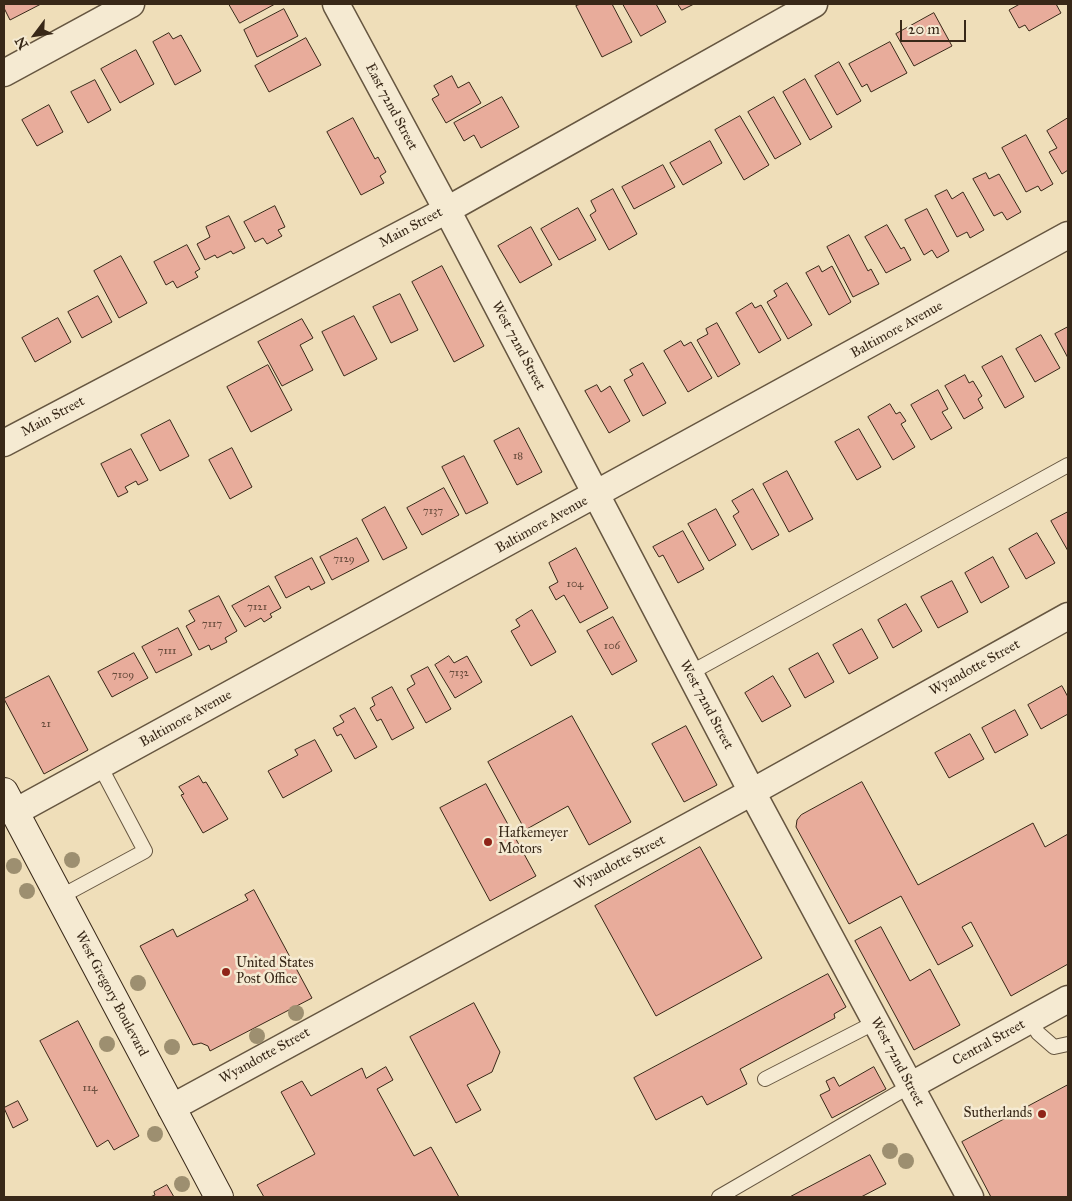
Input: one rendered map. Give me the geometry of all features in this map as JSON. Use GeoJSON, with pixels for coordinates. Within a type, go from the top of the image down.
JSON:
{"type":"FeatureCollection","features":[{"type":"Feature","properties":{"kind":"main road","name":"West Gregory Boulevard"},"geometry":{"type":"LineString","coordinates":[[9,802],[219,1197]]}},
{"type":"Feature","properties":{"kind":"street"},"geometry":{"type":"LineString","coordinates":[[4,73],[132,4]]}},
{"type":"Feature","properties":{"kind":"street","name":"East 72nd Street"},"geometry":{"type":"LineString","coordinates":[[336,4],[447,210]]}},
{"type":"Feature","properties":{"kind":"street","name":"Main Street"},"geometry":{"type":"LineString","coordinates":[[4,443],[447,210],[814,4]]}},
{"type":"Feature","properties":{"kind":"street","name":"West 72nd Street"},"geometry":{"type":"LineString","coordinates":[[447,210],[752,792],[910,1086],[963,1195]]}},
{"type":"Feature","properties":{"kind":"street","name":"Baltimore Avenue"},"geometry":{"type":"LineString","coordinates":[[9,802],[100,766],[1068,235]]}},
{"type":"Feature","properties":{"kind":"street","name":"Wyandotte Street"},"geometry":{"type":"LineString","coordinates":[[171,1108],[752,792],[1068,616]]}},
{"type":"Feature","properties":{"kind":"street","name":"Central Street"},"geometry":{"type":"LineString","coordinates":[[910,1086],[1068,1000]]}},
{"type":"Feature","properties":{"kind":"lane"},"geometry":{"type":"LineString","coordinates":[[690,673],[1068,465]]}},
{"type":"Feature","properties":{"kind":"lane"},"geometry":{"type":"LineString","coordinates":[[60,898],[146,851],[100,766]]}},
{"type":"Feature","properties":{"kind":"lane"},"geometry":{"type":"LineString","coordinates":[[1031,1020],[1038,1033],[1054,1047],[1068,1044]]}},
{"type":"Feature","properties":{"kind":"lane"},"geometry":{"type":"LineString","coordinates":[[765,1079],[876,1022]]}},
{"type":"Feature","properties":{"kind":"lane"},"geometry":{"type":"LineString","coordinates":[[718,1197],[910,1086]]}},
{"type":"Feature","properties":{"kind":"building"},"geometry":{"type":"Polygon","coordinates":[[[4,4],[41,4],[10,20],[4,4]]]}},
{"type":"Feature","properties":{"kind":"building"},"geometry":{"type":"Polygon","coordinates":[[[229,4],[275,4],[240,23],[229,4]]]}},
{"type":"Feature","properties":{"kind":"building"},"geometry":{"type":"Polygon","coordinates":[[[581,4],[612,4],[632,42],[602,57],[576,6],[581,4]]]}},
{"type":"Feature","properties":{"kind":"building"},"geometry":{"type":"Polygon","coordinates":[[[623,4],[656,4],[666,22],[641,36],[623,4]]]}},
{"type":"Feature","properties":{"kind":"building"},"geometry":{"type":"Polygon","coordinates":[[[678,4],[694,4],[682,10],[678,4]]]}},
{"type":"Feature","properties":{"kind":"building"},"geometry":{"type":"Polygon","coordinates":[[[1017,4],[1056,4],[1061,13],[1029,31],[1025,25],[1019,28],[1009,10],[1017,4]]]}},
{"type":"Feature","properties":{"kind":"building"},"geometry":{"type":"Polygon","coordinates":[[[284,9],[298,36],[257,57],[244,30],[284,9]]]}},
{"type":"Feature","properties":{"kind":"building"},"geometry":{"type":"Polygon","coordinates":[[[934,13],[952,46],[914,66],[896,34],[934,13]]]}},
{"type":"Feature","properties":{"kind":"building"},"geometry":{"type":"Polygon","coordinates":[[[169,33],[173,39],[181,35],[201,71],[175,85],[153,42],[169,33]]]}},
{"type":"Feature","properties":{"kind":"building"},"geometry":{"type":"Polygon","coordinates":[[[306,38],[321,65],[269,92],[255,66],[306,38]]]}},
{"type":"Feature","properties":{"kind":"building"},"geometry":{"type":"Polygon","coordinates":[[[890,42],[907,73],[871,92],[867,84],[862,87],[849,64],[890,42]]]}},
{"type":"Feature","properties":{"kind":"building"},"geometry":{"type":"Polygon","coordinates":[[[136,50],[154,84],[120,103],[101,69],[136,50]]]}},
{"type":"Feature","properties":{"kind":"building"},"geometry":{"type":"Polygon","coordinates":[[[839,62],[861,101],[837,115],[815,76],[839,62]]]}},
{"type":"Feature","properties":{"kind":"building"},"geometry":{"type":"Polygon","coordinates":[[[452,76],[458,88],[469,82],[481,103],[446,123],[432,99],[439,95],[434,86],[452,76]]]}},
{"type":"Feature","properties":{"kind":"building"},"geometry":{"type":"Polygon","coordinates":[[[805,79],[832,127],[810,140],[783,92],[805,79]]]}},
{"type":"Feature","properties":{"kind":"building"},"geometry":{"type":"Polygon","coordinates":[[[95,80],[111,110],[88,123],[71,92],[95,80]]]}},
{"type":"Feature","properties":{"kind":"building"},"geometry":{"type":"Polygon","coordinates":[[[502,97],[519,127],[481,148],[474,135],[464,141],[454,123],[502,97]]]}},
{"type":"Feature","properties":{"kind":"building"},"geometry":{"type":"Polygon","coordinates":[[[774,97],[801,144],[775,159],[748,112],[774,97]]]}},
{"type":"Feature","properties":{"kind":"building"},"geometry":{"type":"Polygon","coordinates":[[[49,105],[63,132],[37,146],[22,120],[49,105]]]}},
{"type":"Feature","properties":{"kind":"building"},"geometry":{"type":"Polygon","coordinates":[[[740,116],[769,165],[744,180],[715,130],[740,116]]]}},
{"type":"Feature","properties":{"kind":"building"},"geometry":{"type":"Polygon","coordinates":[[[353,118],[375,159],[378,157],[386,172],[380,176],[384,183],[361,195],[327,132],[353,118]]]}},
{"type":"Feature","properties":{"kind":"building"},"geometry":{"type":"Polygon","coordinates":[[[1068,118],[1068,170],[1062,174],[1049,152],[1057,148],[1047,131],[1068,118]]]}},
{"type":"Feature","properties":{"kind":"building"},"geometry":{"type":"Polygon","coordinates":[[[1026,135],[1053,184],[1041,191],[1038,186],[1026,192],[1002,148],[1026,135]]]}},
{"type":"Feature","properties":{"kind":"building"},"geometry":{"type":"Polygon","coordinates":[[[710,141],[722,163],[683,185],[670,163],[710,141]]]}},
{"type":"Feature","properties":{"kind":"building"},"geometry":{"type":"Polygon","coordinates":[[[663,165],[675,187],[634,209],[622,187],[663,165]]]}},
{"type":"Feature","properties":{"kind":"building"},"geometry":{"type":"Polygon","coordinates":[[[986,173],[989,179],[999,174],[1021,212],[1007,220],[1002,212],[994,216],[973,179],[986,173]]]}},
{"type":"Feature","properties":{"kind":"building"},"geometry":{"type":"Polygon","coordinates":[[[613,189],[637,234],[609,250],[590,215],[596,211],[591,201],[613,189]]]}},
{"type":"Feature","properties":{"kind":"building"},"geometry":{"type":"Polygon","coordinates":[[[947,190],[952,199],[963,192],[984,230],[970,238],[967,232],[957,237],[935,196],[947,190]]]}},
{"type":"Feature","properties":{"kind":"building"},"geometry":{"type":"Polygon","coordinates":[[[275,206],[285,227],[278,230],[282,236],[267,244],[263,238],[255,242],[244,222],[275,206]]]}},
{"type":"Feature","properties":{"kind":"building"},"geometry":{"type":"Polygon","coordinates":[[[578,208],[596,240],[559,260],[541,229],[578,208]]]}},
{"type":"Feature","properties":{"kind":"building"},"geometry":{"type":"Polygon","coordinates":[[[927,209],[949,251],[937,258],[932,250],[924,255],[905,220],[927,209]]]}},
{"type":"Feature","properties":{"kind":"building"},"geometry":{"type":"Polygon","coordinates":[[[229,216],[245,248],[233,254],[231,251],[217,258],[215,255],[205,260],[197,244],[210,237],[206,227],[229,216]]]}},
{"type":"Feature","properties":{"kind":"building"},"geometry":{"type":"Polygon","coordinates":[[[887,225],[901,249],[904,247],[911,260],[886,273],[865,237],[887,225]]]}},
{"type":"Feature","properties":{"kind":"building"},"geometry":{"type":"Polygon","coordinates":[[[531,227],[552,265],[520,283],[498,246],[531,227]]]}},
{"type":"Feature","properties":{"kind":"building"},"geometry":{"type":"Polygon","coordinates":[[[849,235],[868,271],[871,269],[879,284],[853,297],[827,247],[849,235]]]}},
{"type":"Feature","properties":{"kind":"building"},"geometry":{"type":"Polygon","coordinates":[[[187,245],[200,269],[195,272],[198,277],[177,288],[173,281],[166,285],[154,262],[187,245]]]}},
{"type":"Feature","properties":{"kind":"building"},"geometry":{"type":"Polygon","coordinates":[[[121,256],[147,303],[119,318],[94,271],[121,256]]]}},
{"type":"Feature","properties":{"kind":"building"},"geometry":{"type":"Polygon","coordinates":[[[442,266],[484,346],[454,362],[412,282],[442,266]]]}},
{"type":"Feature","properties":{"kind":"building"},"geometry":{"type":"Polygon","coordinates":[[[819,266],[822,272],[832,266],[851,302],[829,315],[806,273],[819,266]]]}},
{"type":"Feature","properties":{"kind":"building"},"geometry":{"type":"Polygon","coordinates":[[[787,283],[812,325],[788,339],[767,302],[777,296],[774,291],[787,283]]]}},
{"type":"Feature","properties":{"kind":"building"},"geometry":{"type":"Polygon","coordinates":[[[400,294],[418,330],[391,343],[373,307],[400,294]]]}},
{"type":"Feature","properties":{"kind":"building"},"geometry":{"type":"Polygon","coordinates":[[[98,296],[112,322],[82,338],[68,312],[98,296]]]}},
{"type":"Feature","properties":{"kind":"building"},"geometry":{"type":"Polygon","coordinates":[[[752,303],[755,308],[761,305],[781,340],[759,353],[736,313],[752,303]]]}},
{"type":"Feature","properties":{"kind":"building"},"geometry":{"type":"Polygon","coordinates":[[[354,316],[377,359],[344,376],[322,332],[354,316]]]}},
{"type":"Feature","properties":{"kind":"building"},"geometry":{"type":"Polygon","coordinates":[[[58,318],[71,342],[35,362],[22,338],[58,318]]]}},
{"type":"Feature","properties":{"kind":"building"},"geometry":{"type":"Polygon","coordinates":[[[302,319],[313,338],[300,345],[313,370],[282,386],[258,342],[302,319]]]}},
{"type":"Feature","properties":{"kind":"building"},"geometry":{"type":"Polygon","coordinates":[[[717,323],[740,364],[718,377],[697,340],[708,334],[706,329],[717,323]]]}},
{"type":"Feature","properties":{"kind":"building"},"geometry":{"type":"Polygon","coordinates":[[[1068,327],[1068,358],[1055,334],[1068,327]]]}},
{"type":"Feature","properties":{"kind":"building"},"geometry":{"type":"Polygon","coordinates":[[[1041,335],[1060,368],[1035,382],[1016,349],[1041,335]]]}},
{"type":"Feature","properties":{"kind":"building"},"geometry":{"type":"Polygon","coordinates":[[[681,341],[684,346],[691,342],[712,378],[688,392],[664,351],[681,341]]]}},
{"type":"Feature","properties":{"kind":"building"},"geometry":{"type":"Polygon","coordinates":[[[1002,356],[1024,397],[1005,408],[982,367],[1002,356]]]}},
{"type":"Feature","properties":{"kind":"building"},"geometry":{"type":"Polygon","coordinates":[[[643,363],[666,403],[643,416],[624,380],[633,375],[630,370],[643,363]]]}},
{"type":"Feature","properties":{"kind":"building"},"geometry":{"type":"Polygon","coordinates":[[[268,365],[292,410],[251,432],[227,387],[268,365]]]}},
{"type":"Feature","properties":{"kind":"building"},"geometry":{"type":"Polygon","coordinates":[[[965,375],[969,383],[973,381],[982,396],[978,399],[983,408],[964,419],[945,386],[965,375]]]}},
{"type":"Feature","properties":{"kind":"building"},"geometry":{"type":"Polygon","coordinates":[[[597,385],[601,392],[610,386],[630,421],[609,433],[585,391],[597,385]]]}},
{"type":"Feature","properties":{"kind":"building"},"geometry":{"type":"Polygon","coordinates":[[[938,390],[948,409],[942,412],[952,428],[931,440],[911,405],[938,390]]]}},
{"type":"Feature","properties":{"kind":"building"},"geometry":{"type":"Polygon","coordinates":[[[890,404],[896,414],[900,412],[906,421],[901,424],[915,447],[893,460],[868,417],[890,404]]]}},
{"type":"Feature","properties":{"kind":"building"},"geometry":{"type":"Polygon","coordinates":[[[170,420],[189,456],[160,471],[141,435],[170,420]]]}},
{"type":"Feature","properties":{"kind":"building"},"geometry":{"type":"Polygon","coordinates":[[[519,428],[542,472],[517,485],[494,441],[519,428]]]}},
{"type":"Feature","properties":{"kind":"building"},"geometry":{"type":"Polygon","coordinates":[[[859,429],[881,467],[857,480],[835,442],[859,429]]]}},
{"type":"Feature","properties":{"kind":"building"},"geometry":{"type":"Polygon","coordinates":[[[232,448],[252,487],[230,499],[209,460],[232,448]]]}},
{"type":"Feature","properties":{"kind":"building"},"geometry":{"type":"Polygon","coordinates":[[[131,449],[148,480],[138,485],[136,481],[125,487],[128,492],[118,497],[101,464],[131,449]]]}},
{"type":"Feature","properties":{"kind":"building"},"geometry":{"type":"Polygon","coordinates":[[[464,456],[488,503],[466,514],[442,467],[464,456]]]}},
{"type":"Feature","properties":{"kind":"building"},"geometry":{"type":"Polygon","coordinates":[[[787,471],[813,519],[789,532],[763,484],[787,471]]]}},
{"type":"Feature","properties":{"kind":"building"},"geometry":{"type":"Polygon","coordinates":[[[444,488],[459,515],[422,535],[407,508],[444,488]]]}},
{"type":"Feature","properties":{"kind":"building"},"geometry":{"type":"Polygon","coordinates":[[[753,489],[779,535],[752,550],[733,516],[739,512],[732,501],[753,489]]]}},
{"type":"Feature","properties":{"kind":"building"},"geometry":{"type":"Polygon","coordinates":[[[385,507],[407,548],[383,560],[362,520],[385,507]]]}},
{"type":"Feature","properties":{"kind":"building"},"geometry":{"type":"Polygon","coordinates":[[[716,509],[736,545],[709,561],[688,524],[716,509]]]}},
{"type":"Feature","properties":{"kind":"building"},"geometry":{"type":"Polygon","coordinates":[[[1068,512],[1068,551],[1051,521],[1068,512]]]}},
{"type":"Feature","properties":{"kind":"building"},"geometry":{"type":"Polygon","coordinates":[[[683,531],[704,569],[678,583],[663,555],[659,557],[653,547],[683,531]]]}},
{"type":"Feature","properties":{"kind":"building"},"geometry":{"type":"Polygon","coordinates":[[[1037,533],[1055,563],[1026,579],[1009,549],[1037,533]]]}},
{"type":"Feature","properties":{"kind":"building"},"geometry":{"type":"Polygon","coordinates":[[[357,538],[369,561],[332,580],[320,557],[357,538]]]}},
{"type":"Feature","properties":{"kind":"building"},"geometry":{"type":"Polygon","coordinates":[[[576,548],[608,608],[580,623],[564,595],[556,600],[549,587],[558,582],[549,563],[576,548]]]}},
{"type":"Feature","properties":{"kind":"building"},"geometry":{"type":"Polygon","coordinates":[[[993,557],[1009,587],[981,603],[965,573],[993,557]]]}},
{"type":"Feature","properties":{"kind":"building"},"geometry":{"type":"Polygon","coordinates":[[[312,558],[325,583],[311,590],[309,586],[286,598],[275,577],[312,558]]]}},
{"type":"Feature","properties":{"kind":"building"},"geometry":{"type":"Polygon","coordinates":[[[952,581],[968,612],[938,628],[921,597],[952,581]]]}},
{"type":"Feature","properties":{"kind":"building"},"geometry":{"type":"Polygon","coordinates":[[[269,586],[281,608],[270,614],[272,617],[264,622],[261,618],[245,627],[232,606],[269,586]]]}},
{"type":"Feature","properties":{"kind":"building"},"geometry":{"type":"Polygon","coordinates":[[[219,596],[237,631],[225,638],[227,642],[211,650],[209,645],[199,650],[186,626],[195,621],[189,611],[219,596]]]}},
{"type":"Feature","properties":{"kind":"building"},"geometry":{"type":"Polygon","coordinates":[[[906,604],[922,631],[893,648],[878,620],[906,604]]]}},
{"type":"Feature","properties":{"kind":"building"},"geometry":{"type":"Polygon","coordinates":[[[532,610],[556,652],[531,666],[511,631],[520,626],[516,620],[532,610]]]}},
{"type":"Feature","properties":{"kind":"building"},"geometry":{"type":"Polygon","coordinates":[[[613,617],[637,661],[612,675],[587,631],[613,617]]]}},
{"type":"Feature","properties":{"kind":"building"},"geometry":{"type":"Polygon","coordinates":[[[178,628],[192,655],[156,673],[142,647],[178,628]]]}},
{"type":"Feature","properties":{"kind":"building"},"geometry":{"type":"Polygon","coordinates":[[[862,629],[878,658],[849,674],[833,645],[862,629]]]}},
{"type":"Feature","properties":{"kind":"building"},"geometry":{"type":"Polygon","coordinates":[[[134,653],[148,678],[112,697],[98,672],[134,653]]]}},
{"type":"Feature","properties":{"kind":"building"},"geometry":{"type":"Polygon","coordinates":[[[818,653],[834,682],[805,698],[789,669],[818,653]]]}},
{"type":"Feature","properties":{"kind":"building"},"geometry":{"type":"Polygon","coordinates":[[[449,656],[454,663],[467,656],[482,682],[455,698],[435,665],[449,656]]]}},
{"type":"Feature","properties":{"kind":"building"},"geometry":{"type":"Polygon","coordinates":[[[428,667],[451,709],[426,723],[407,689],[415,684],[411,676],[428,667]]]}},
{"type":"Feature","properties":{"kind":"building"},"geometry":{"type":"Polygon","coordinates":[[[49,676],[88,750],[44,774],[4,699],[49,676]]]}},
{"type":"Feature","properties":{"kind":"building"},"geometry":{"type":"Polygon","coordinates":[[[773,676],[791,706],[762,722],[745,693],[773,676]]]}},
{"type":"Feature","properties":{"kind":"building"},"geometry":{"type":"Polygon","coordinates":[[[1062,686],[1068,697],[1068,714],[1041,729],[1028,705],[1062,686]]]}},
{"type":"Feature","properties":{"kind":"building"},"geometry":{"type":"Polygon","coordinates":[[[392,687],[414,728],[392,740],[381,719],[377,721],[370,708],[375,705],[372,698],[392,687]]]}},
{"type":"Feature","properties":{"kind":"building"},"geometry":{"type":"Polygon","coordinates":[[[355,708],[377,747],[355,759],[341,734],[337,736],[333,728],[344,722],[340,716],[355,708]]]}},
{"type":"Feature","properties":{"kind":"building"},"geometry":{"type":"Polygon","coordinates":[[[1015,710],[1028,735],[995,753],[982,728],[1015,710]]]}},
{"type":"Feature","properties":{"kind":"building"},"geometry":{"type":"Polygon","coordinates":[[[572,716],[631,822],[589,845],[568,806],[525,830],[488,762],[572,716]]]}},
{"type":"Feature","properties":{"kind":"building"},"geometry":{"type":"Polygon","coordinates":[[[686,726],[717,785],[684,802],[652,744],[686,726]]]}},
{"type":"Feature","properties":{"kind":"building"},"geometry":{"type":"Polygon","coordinates":[[[970,734],[984,759],[949,778],[935,753],[970,734]]]}},
{"type":"Feature","properties":{"kind":"building"},"geometry":{"type":"Polygon","coordinates":[[[315,740],[332,771],[283,798],[268,771],[298,755],[295,750],[315,740]]]}},
{"type":"Feature","properties":{"kind":"building"},"geometry":{"type":"Polygon","coordinates":[[[199,776],[203,783],[206,782],[228,819],[203,833],[181,795],[184,794],[179,787],[199,776]]]}},
{"type":"Feature","properties":{"kind":"building"},"geometry":{"type":"Polygon","coordinates":[[[862,782],[918,885],[1033,823],[1045,847],[1068,834],[1068,964],[1011,996],[971,922],[962,927],[973,946],[938,965],[901,896],[849,924],[796,827],[797,820],[801,815],[862,782]]]}},
{"type":"Feature","properties":{"kind":"building","name":"Hafkemeyer Motors"},"geometry":{"type":"Polygon","coordinates":[[[486,784],[536,876],[490,901],[440,808],[486,784]]]}},
{"type":"Feature","properties":{"kind":"building"},"geometry":{"type":"Polygon","coordinates":[[[700,847],[762,958],[656,1016],[595,906],[700,847]]]}},
{"type":"Feature","properties":{"kind":"building","name":"United States Post Office"},"geometry":{"type":"Polygon","coordinates":[[[254,890],[312,998],[210,1051],[208,1046],[201,1043],[193,1045],[140,946],[173,929],[177,937],[248,900],[245,895],[254,890]]]}},
{"type":"Feature","properties":{"kind":"building"},"geometry":{"type":"Polygon","coordinates":[[[881,927],[910,981],[930,969],[960,1025],[914,1050],[855,941],[881,927]]]}},
{"type":"Feature","properties":{"kind":"building"},"geometry":{"type":"Polygon","coordinates":[[[828,974],[846,1007],[834,1014],[835,1018],[740,1069],[747,1084],[707,1105],[702,1096],[656,1120],[634,1078],[828,974]]]}},
{"type":"Feature","properties":{"kind":"building"},"geometry":{"type":"Polygon","coordinates":[[[474,1003],[500,1052],[492,1072],[467,1085],[481,1110],[456,1123],[410,1037],[474,1003]]]}},
{"type":"Feature","properties":{"kind":"building"},"geometry":{"type":"Polygon","coordinates":[[[78,1021],[139,1136],[114,1150],[108,1140],[97,1147],[40,1041],[78,1021]]]}},
{"type":"Feature","properties":{"kind":"building"},"geometry":{"type":"Polygon","coordinates":[[[386,1067],[393,1080],[377,1089],[414,1156],[431,1147],[459,1197],[264,1197],[257,1185],[315,1154],[281,1092],[302,1081],[311,1096],[362,1068],[366,1078],[386,1067]]]}},
{"type":"Feature","properties":{"kind":"building"},"geometry":{"type":"Polygon","coordinates":[[[874,1067],[886,1089],[832,1118],[820,1095],[830,1090],[826,1081],[834,1077],[839,1086],[874,1067]]]}},
{"type":"Feature","properties":{"kind":"building","name":"Sutherlands"},"geometry":{"type":"Polygon","coordinates":[[[1068,1085],[1068,1197],[991,1197],[962,1142],[1068,1085]]]}},
{"type":"Feature","properties":{"kind":"building"},"geometry":{"type":"Polygon","coordinates":[[[18,1101],[28,1120],[13,1128],[4,1108],[18,1101]]]}},
{"type":"Feature","properties":{"kind":"building"},"geometry":{"type":"Polygon","coordinates":[[[870,1155],[886,1184],[861,1197],[790,1197],[870,1155]]]}},
{"type":"Feature","properties":{"kind":"building"},"geometry":{"type":"Polygon","coordinates":[[[167,1185],[174,1197],[150,1197],[155,1195],[154,1192],[167,1185]]]}},
{"type":"Feature","properties":{"kind":"place","name":"Hafkemeyer Motors"},"geometry":{"type":"Point","coordinates":[488,842]}},
{"type":"Feature","properties":{"kind":"place","name":"United States Post Office"},"geometry":{"type":"Point","coordinates":[226,972]}},
{"type":"Feature","properties":{"kind":"place","name":"Sutherlands"},"geometry":{"type":"Point","coordinates":[1042,1114]}}]}
